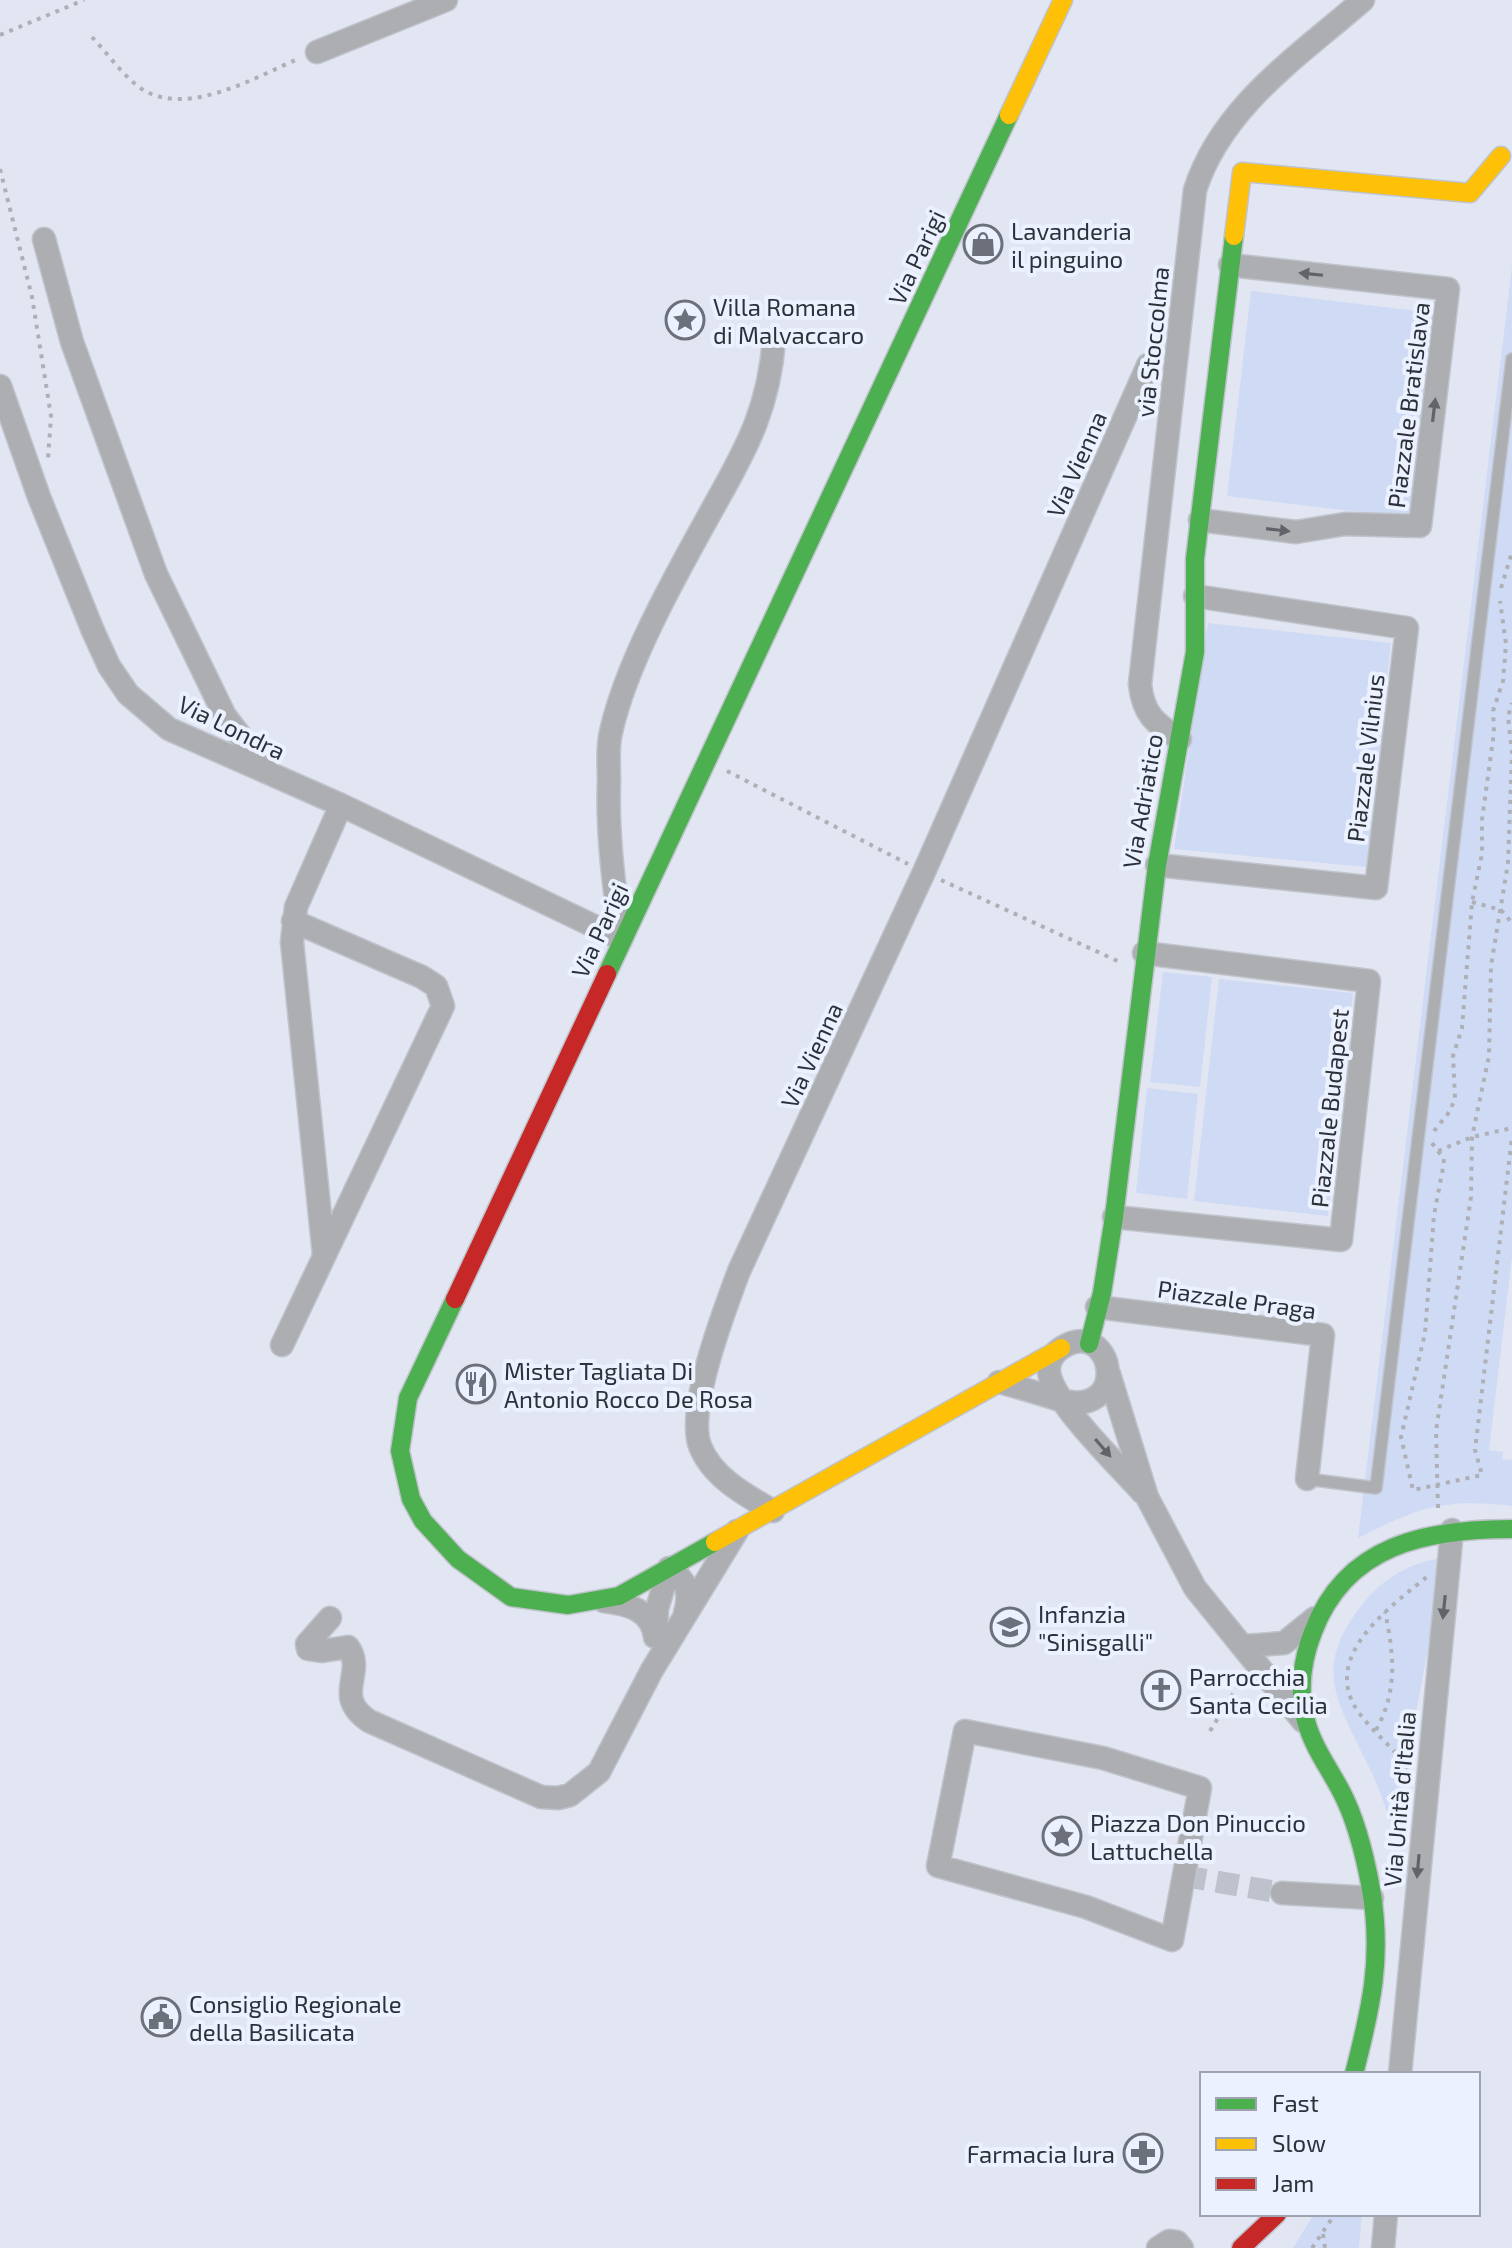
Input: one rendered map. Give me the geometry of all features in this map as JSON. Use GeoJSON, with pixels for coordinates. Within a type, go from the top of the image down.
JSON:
{"type":"FeatureCollection","features":[{"type":"Feature","properties":{"kind":"street"},"geometry":{"type":"LineString","coordinates":[[317,52],[446,0]]}},
{"type":"Feature","properties":{"kind":"street","name":"Via Parigi"},"geometry":{"type":"LineString","coordinates":[[773,1511],[619,1596],[571,1607],[513,1599],[463,1564],[439,1540],[410,1499],[397,1458],[400,1422],[408,1398],[621,939],[1063,0]]}},
{"type":"Feature","properties":{"kind":"street","name":"via Stoccolma"},"geometry":{"type":"LineString","coordinates":[[1180,739],[1153,723],[1142,705],[1140,684],[1195,190],[1215,142],[1234,116],[1363,0]]}},
{"type":"Feature","properties":{"kind":"street","name":"Via Adriatico"},"geometry":{"type":"LineString","coordinates":[[1089,1344],[1114,1217],[1136,959],[1157,865],[1195,652],[1200,520],[1242,172],[1470,193],[1501,156]]}},
{"type":"Feature","properties":{"kind":"street"},"geometry":{"type":"LineString","coordinates":[[44,239],[72,342],[156,574],[225,716],[272,777]]}},
{"type":"Feature","properties":{"kind":"street","name":"Piazzale Bratislava"},"geometry":{"type":"LineString","coordinates":[[1200,520],[1296,532],[1345,524],[1420,526],[1448,289],[1230,265]]}},
{"type":"Feature","properties":{"kind":"street"},"geometry":{"type":"LineString","coordinates":[[621,939],[607,834],[610,736],[617,709],[648,635],[719,497],[739,466],[760,418],[772,376],[774,340]]}},
{"type":"Feature","properties":{"kind":"street","name":"Via Vienna"},"geometry":{"type":"LineString","coordinates":[[773,1511],[713,1469],[699,1445],[697,1421],[716,1334],[739,1271],[918,886],[1148,365]]}},
{"type":"Feature","properties":{"kind":"street","name":"Via Londra"},"geometry":{"type":"LineString","coordinates":[[0,386],[39,497],[93,631],[109,666],[128,694],[169,729],[341,805],[621,939]]}},
{"type":"Feature","properties":{"kind":"street","name":"Piazzale Vilnius"},"geometry":{"type":"LineString","coordinates":[[1157,865],[1376,888],[1407,628],[1195,596]]}},
{"type":"Feature","properties":{"kind":"street"},"geometry":{"type":"LineString","coordinates":[[324,1256],[292,942],[293,921],[304,887],[341,805]]}},
{"type":"Feature","properties":{"kind":"street"},"geometry":{"type":"LineString","coordinates":[[282,1345],[443,1006],[436,986],[422,977],[293,921]]}},
{"type":"Feature","properties":{"kind":"street","name":"Piazzale Budapest"},"geometry":{"type":"LineString","coordinates":[[1114,1217],[1341,1240],[1369,981],[1136,959]]}},
{"type":"Feature","properties":{"kind":"street","name":"Piazzale Praga"},"geometry":{"type":"LineString","coordinates":[[1097,1307],[1323,1335],[1307,1479]]}},
{"type":"Feature","properties":{"kind":"street"},"geometry":{"type":"LineString","coordinates":[[773,1511],[1061,1348],[1076,1342],[1089,1344],[1105,1356],[1147,1497],[1195,1588],[1308,1727],[1347,1803],[1372,1898],[1376,1981],[1354,2072]]}},
{"type":"Feature","properties":{"kind":"street"},"geometry":{"type":"LineString","coordinates":[[1061,1348],[1049,1370],[1060,1400],[1147,1497]]}},
{"type":"Feature","properties":{"kind":"street"},"geometry":{"type":"LineString","coordinates":[[999,1382],[1060,1400],[1082,1403],[1100,1393],[1109,1374]]}},
{"type":"Feature","properties":{"kind":"street"},"geometry":{"type":"LineString","coordinates":[[1245,1646],[1284,1643],[1315,1618],[1356,1568],[1386,1548],[1423,1534],[1455,1536],[1512,1529]]}},
{"type":"Feature","properties":{"kind":"street"},"geometry":{"type":"LineString","coordinates":[[330,1618],[307,1644],[308,1649],[348,1647],[352,1654],[350,1702],[354,1711],[369,1721],[541,1797],[558,1798],[570,1795],[599,1772],[652,1670],[737,1530]]}},
{"type":"Feature","properties":{"kind":"street","name":"Via Unità d'Italia"},"geometry":{"type":"LineString","coordinates":[[1400,2072],[1424,1804],[1455,1536]]}},
{"type":"Feature","properties":{"kind":"street"},"geometry":{"type":"LineString","coordinates":[[652,1670],[657,1609],[669,1568],[683,1579],[688,1590],[681,1626]]}},
{"type":"Feature","properties":{"kind":"street"},"geometry":{"type":"LineString","coordinates":[[600,1600],[640,1610],[656,1633]]}},
{"type":"Feature","properties":{"kind":"street"},"geometry":{"type":"LineString","coordinates":[[1308,1727],[1302,1702],[1302,1670],[1315,1618]]}},
{"type":"Feature","properties":{"kind":"street"},"geometry":{"type":"LineString","coordinates":[[965,1731],[1103,1758],[1200,1788],[1172,1940],[1086,1907],[938,1866],[965,1731]]}},
{"type":"Feature","properties":{"kind":"street"},"geometry":{"type":"LineString","coordinates":[[1282,1893],[1372,1898]]}},
{"type":"Feature","properties":{"kind":"street"},"geometry":{"type":"LineString","coordinates":[[1241,2248],[1275,2216]]}},
{"type":"Feature","properties":{"kind":"street"},"geometry":{"type":"LineString","coordinates":[[1268,2248],[1284,2216]]}},
{"type":"Feature","properties":{"kind":"street"},"geometry":{"type":"LineString","coordinates":[[1383,2248],[1386,2216]]}},
{"type":"Feature","properties":{"kind":"street"},"geometry":{"type":"LineString","coordinates":[[1158,2248],[1169,2241],[1177,2242],[1182,2248]]}},
{"type":"Feature","properties":{"kind":"lane"},"geometry":{"type":"LineString","coordinates":[[1307,1479],[1376,1488],[1512,359]]}},
{"type":"Feature","properties":{"kind":"path"},"geometry":{"type":"LineString","coordinates":[[0,35],[84,0]]}},
{"type":"Feature","properties":{"kind":"path"},"geometry":{"type":"LineString","coordinates":[[92,37],[133,83],[163,98],[212,94],[317,52]]}},
{"type":"Feature","properties":{"kind":"path"},"geometry":{"type":"LineString","coordinates":[[0,169],[32,297],[51,416],[49,456],[39,497]]}},
{"type":"Feature","properties":{"kind":"path"},"geometry":{"type":"LineString","coordinates":[[1512,552],[1500,595],[1506,644],[1503,681],[1493,711],[1494,732],[1482,820],[1482,854],[1472,902],[1462,1028],[1453,1056],[1455,1098],[1450,1111],[1432,1134],[1431,1141],[1444,1159],[1434,1215],[1425,1333],[1401,1437],[1413,1490],[1438,1482],[1482,1475],[1475,1450],[1512,1137]]}},
{"type":"Feature","properties":{"kind":"path"},"geometry":{"type":"LineString","coordinates":[[1424,1804],[1406,1766],[1358,1712],[1349,1675],[1360,1639],[1385,1612],[1430,1573],[1435,1552],[1455,1536],[1459,1508],[1438,1512],[1436,1431],[1471,1197],[1472,1137],[1489,1056],[1491,966],[1508,863],[1512,752],[1508,717],[1512,703]]}},
{"type":"Feature","properties":{"kind":"path"},"geometry":{"type":"LineString","coordinates":[[731,772],[901,861]]}},
{"type":"Feature","properties":{"kind":"path"},"geometry":{"type":"LineString","coordinates":[[953,885],[1136,959]]}},
{"type":"Feature","properties":{"kind":"path"},"geometry":{"type":"LineString","coordinates":[[1472,902],[1501,910],[1512,923]]}},
{"type":"Feature","properties":{"kind":"path"},"geometry":{"type":"LineString","coordinates":[[1438,1151],[1472,1137],[1512,1128]]}},
{"type":"Feature","properties":{"kind":"path"},"geometry":{"type":"LineString","coordinates":[[1375,1731],[1393,1681],[1393,1648],[1385,1612]]}},
{"type":"Feature","properties":{"kind":"path"},"geometry":{"type":"LineString","coordinates":[[1210,1731],[1246,1673]]}},
{"type":"Feature","properties":{"kind":"path"},"geometry":{"type":"LineString","coordinates":[[1312,2248],[1334,2216]]}},
{"type":"Feature","properties":{"kind":"path"},"geometry":{"type":"LineString","coordinates":[[1322,2232],[1325,2248]]}},
{"type":"Feature","properties":{"kind":"shaded area"},"geometry":{"type":"Polygon","coordinates":[[[1512,267],[1512,1257],[1489,1450],[1503,1452],[1502,1459],[1512,1460],[1512,1506],[1467,1503],[1432,1508],[1398,1519],[1358,1538],[1512,267]]]}},
{"type":"Feature","properties":{"kind":"shaded area"},"geometry":{"type":"Polygon","coordinates":[[[1251,291],[1433,313],[1409,518],[1227,496],[1251,291]]]}},
{"type":"Feature","properties":{"kind":"shaded area"},"geometry":{"type":"Polygon","coordinates":[[[1208,623],[1391,643],[1366,867],[1174,849],[1208,623]]]}},
{"type":"Feature","properties":{"kind":"shaded area"},"geometry":{"type":"Polygon","coordinates":[[[1163,972],[1212,977],[1200,1087],[1150,1082],[1163,972]]]}},
{"type":"Feature","properties":{"kind":"shaded area"},"geometry":{"type":"Polygon","coordinates":[[[1219,979],[1353,993],[1328,1216],[1194,1201],[1219,979]]]}},
{"type":"Feature","properties":{"kind":"shaded area"},"geometry":{"type":"Polygon","coordinates":[[[1147,1088],[1198,1094],[1187,1199],[1136,1193],[1147,1088]]]}},
{"type":"Feature","properties":{"kind":"shaded area"},"geometry":{"type":"Polygon","coordinates":[[[1445,1558],[1406,1766],[1397,1847],[1378,1787],[1339,1703],[1334,1684],[1334,1665],[1338,1645],[1349,1624],[1374,1592],[1391,1577],[1412,1566],[1445,1558]]]}},
{"type":"Feature","properties":{"kind":"shaded area"},"geometry":{"type":"Polygon","coordinates":[[[1313,2216],[1362,2216],[1359,2248],[1293,2248],[1313,2216]]]}},
{"type":"Feature","properties":{"kind":"tunnel"},"geometry":{"type":"LineString","coordinates":[[1184,1876],[1282,1893]]}},
{"type":"Feature","properties":{"kind":"traffic: fast"},"geometry":{"type":"LineString","coordinates":[[607,974],[1009,115]]}},
{"type":"Feature","properties":{"kind":"traffic: fast"},"geometry":{"type":"LineString","coordinates":[[1089,1344],[1102,1293],[1114,1217],[1157,865],[1195,652],[1195,559],[1234,236]]}},
{"type":"Feature","properties":{"kind":"traffic: fast"},"geometry":{"type":"LineString","coordinates":[[455,1299],[408,1398],[400,1451],[411,1499],[423,1521],[458,1559],[511,1597],[568,1605],[619,1596],[715,1542]]}},
{"type":"Feature","properties":{"kind":"traffic: fast"},"geometry":{"type":"LineString","coordinates":[[1355,2072],[1373,1983],[1374,1914],[1356,1826],[1306,1721],[1302,1687],[1309,1643],[1328,1602],[1346,1579],[1368,1561],[1420,1538],[1512,1529]]}},
{"type":"Feature","properties":{"kind":"traffic: slow"},"geometry":{"type":"LineString","coordinates":[[1009,115],[1063,0]]}},
{"type":"Feature","properties":{"kind":"traffic: slow"},"geometry":{"type":"LineString","coordinates":[[1234,236],[1242,172],[1470,193],[1501,156]]}},
{"type":"Feature","properties":{"kind":"traffic: slow"},"geometry":{"type":"LineString","coordinates":[[715,1542],[1061,1348]]}},
{"type":"Feature","properties":{"kind":"traffic: jam"},"geometry":{"type":"LineString","coordinates":[[455,1299],[607,974]]}},
{"type":"Feature","properties":{"kind":"traffic: jam"},"geometry":{"type":"LineString","coordinates":[[1241,2248],[1275,2216]]}},
{"type":"Feature","properties":{"kind":"place","name":"Lavanderia il pinguino"},"geometry":{"type":"Point","coordinates":[983,244]}},
{"type":"Feature","properties":{"kind":"place","name":"Villa Romana di Malvaccaro"},"geometry":{"type":"Point","coordinates":[685,320]}},
{"type":"Feature","properties":{"kind":"place","name":"Mister Tagliata Di Antonio Rocco De Rosa"},"geometry":{"type":"Point","coordinates":[476,1384]}},
{"type":"Feature","properties":{"kind":"place","name":"Infanzia \"Sinisgalli\""},"geometry":{"type":"Point","coordinates":[1010,1627]}},
{"type":"Feature","properties":{"kind":"place","name":"Parrocchia Santa Cecilia"},"geometry":{"type":"Point","coordinates":[1161,1690]}},
{"type":"Feature","properties":{"kind":"place","name":"Piazza Don Pinuccio Lattuchella"},"geometry":{"type":"Point","coordinates":[1062,1836]}},
{"type":"Feature","properties":{"kind":"place","name":"Consiglio Regionale della Basilicata"},"geometry":{"type":"Point","coordinates":[161,2017]}},
{"type":"Feature","properties":{"kind":"place","name":"Farmacia Iura"},"geometry":{"type":"Point","coordinates":[1143,2153]}}]}
